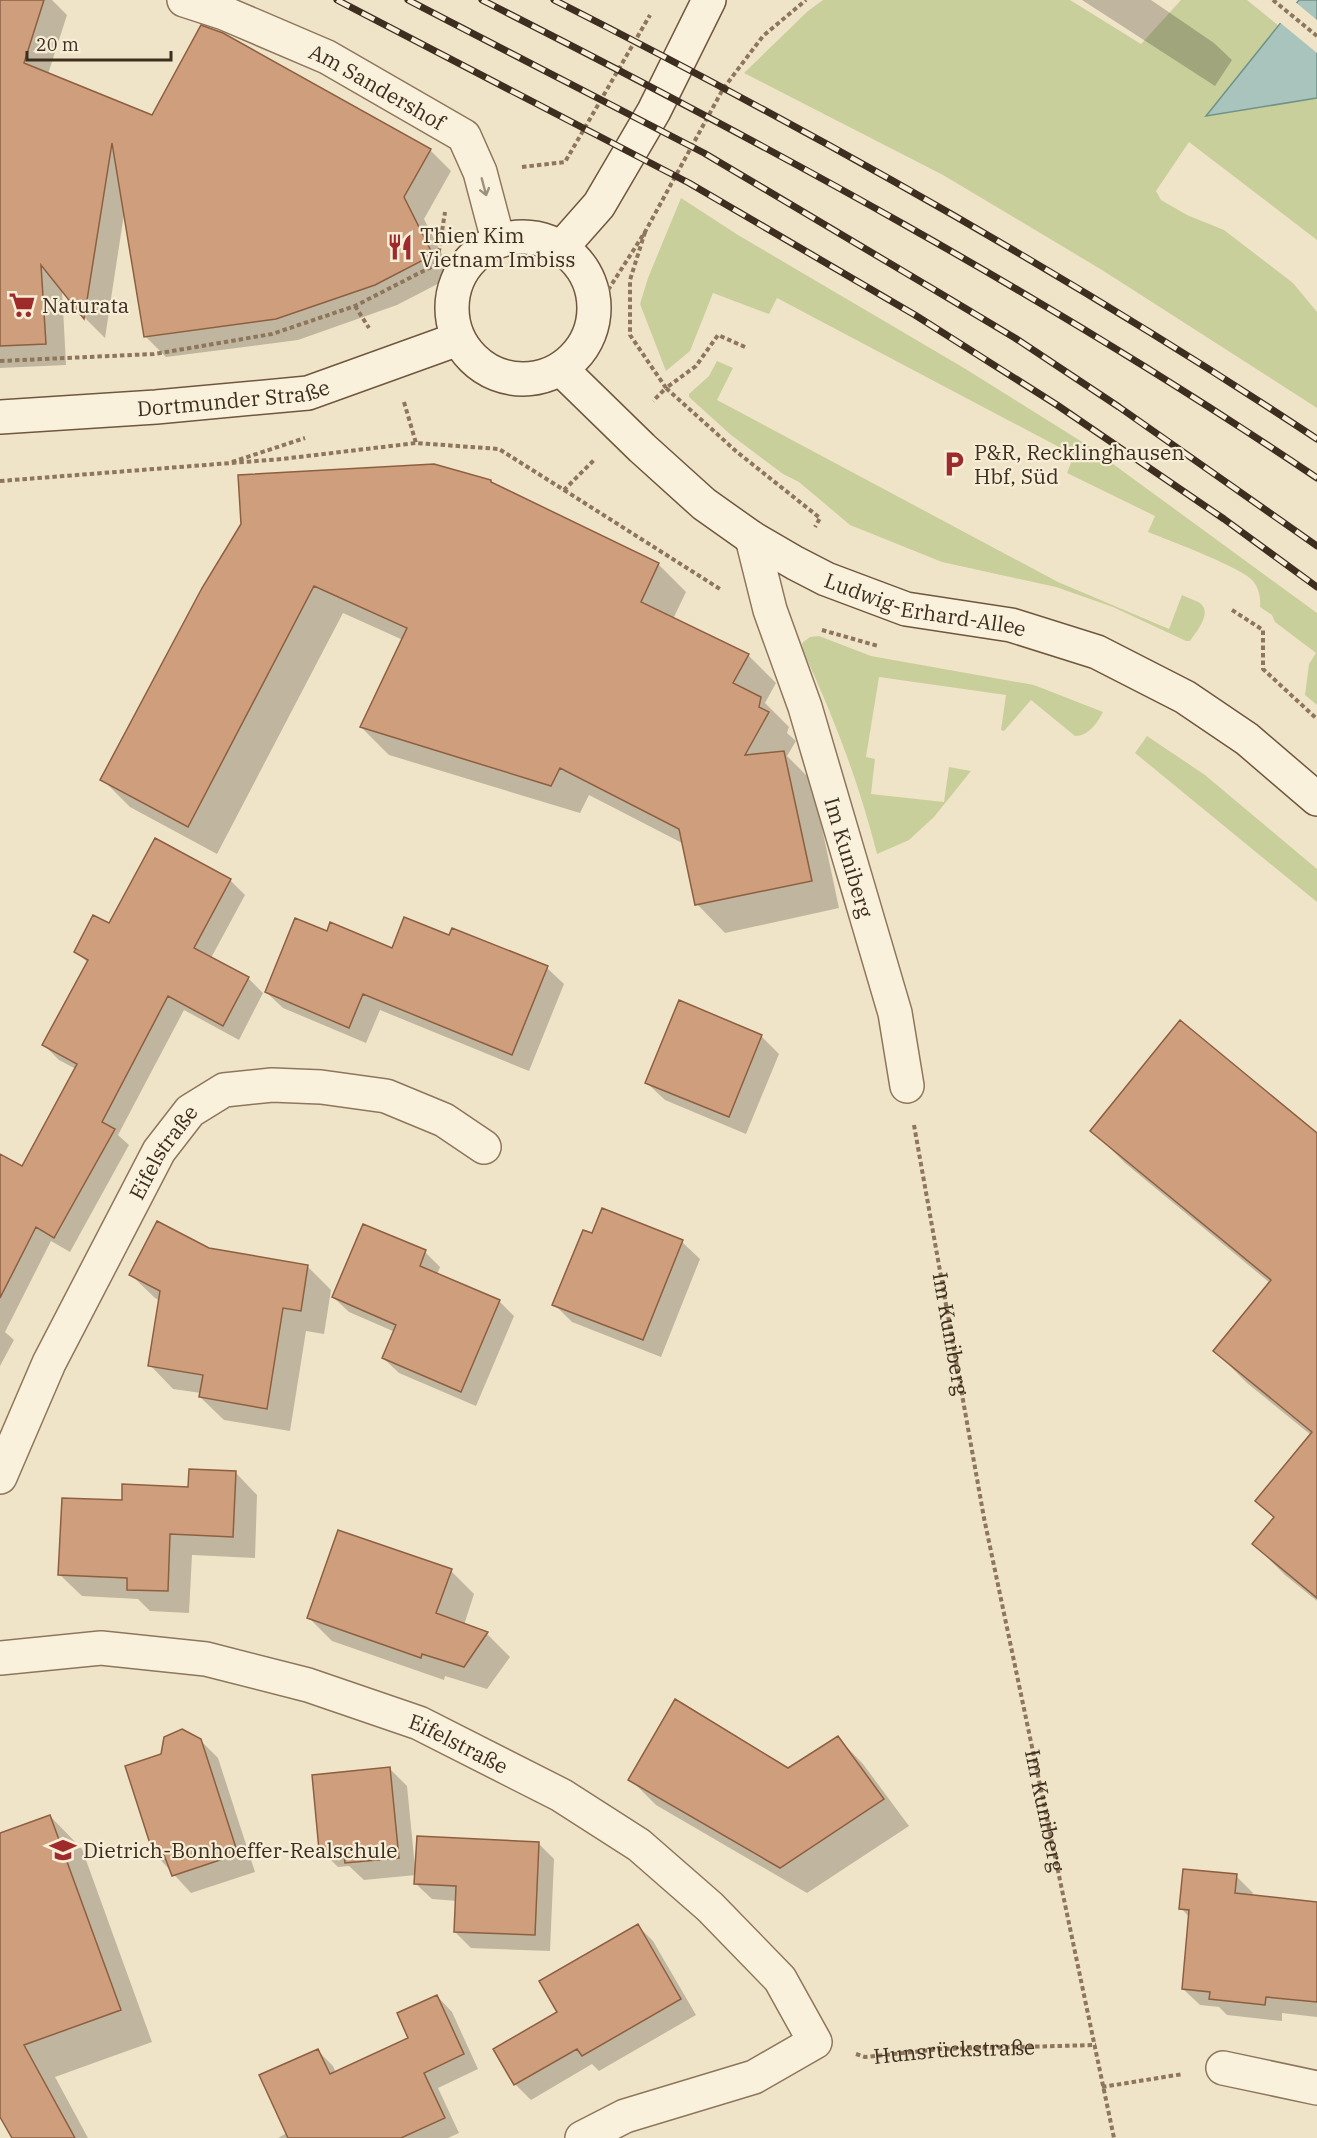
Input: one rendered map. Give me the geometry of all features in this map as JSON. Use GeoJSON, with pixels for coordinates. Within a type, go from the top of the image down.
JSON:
{"type":"FeatureCollection","features":[{"type":"Feature","properties":{"kind":"street","name":"Am Sandershof"},"geometry":{"type":"LineString","coordinates":[[184,0],[224,13],[327,57],[464,136],[480,172],[498,240]]}},
{"type":"Feature","properties":{"kind":"street"},"geometry":{"type":"LineString","coordinates":[[562,247],[599,205],[654,111],[709,0]]}},
{"type":"Feature","properties":{"kind":"street"},"geometry":{"type":"LineString","coordinates":[[691,38],[720,0]]}},
{"type":"Feature","properties":{"kind":"street"},"geometry":{"type":"LineString","coordinates":[[691,38],[710,15],[729,0]]}},
{"type":"Feature","properties":{"kind":"street"},"geometry":{"type":"LineString","coordinates":[[531,236],[562,247],[587,273],[596,309],[587,344],[562,370],[533,380],[503,378],[477,363],[458,339],[452,316],[453,293],[462,271],[478,253],[498,240],[531,236]]}},
{"type":"Feature","properties":{"kind":"street","name":"Dortmunder Straße"},"geometry":{"type":"LineString","coordinates":[[0,417],[156,407],[308,393],[458,339]]}},
{"type":"Feature","properties":{"kind":"street","name":"Ludwig-Erhard-Allee"},"geometry":{"type":"LineString","coordinates":[[562,370],[704,504],[752,538],[826,579],[906,609],[1011,625],[1097,652],[1185,697],[1247,739],[1317,799]]}},
{"type":"Feature","properties":{"kind":"street","name":"Im Kuniberg"},"geometry":{"type":"LineString","coordinates":[[752,538],[770,610],[805,707],[895,1013],[908,1086]]}},
{"type":"Feature","properties":{"kind":"street","name":"Eifelstraße"},"geometry":{"type":"LineString","coordinates":[[0,1477],[49,1363],[159,1151],[190,1112],[224,1090],[272,1085],[321,1087],[386,1096],[444,1120],[484,1147]]}},
{"type":"Feature","properties":{"kind":"street","name":"Eifelstraße"},"geometry":{"type":"LineString","coordinates":[[0,1658],[101,1648],[206,1659],[308,1685],[419,1723],[561,1795],[639,1845],[710,1907],[780,1979],[815,2042]]}},
{"type":"Feature","properties":{"kind":"street"},"geometry":{"type":"LineString","coordinates":[[582,2138],[626,2116],[754,2077],[815,2042]]}},
{"type":"Feature","properties":{"kind":"street"},"geometry":{"type":"LineString","coordinates":[[1223,2068],[1317,2088]]}},
{"type":"Feature","properties":{"kind":"path"},"geometry":{"type":"LineString","coordinates":[[596,309],[645,232],[723,89],[763,36],[806,0]]}},
{"type":"Feature","properties":{"kind":"path"},"geometry":{"type":"LineString","coordinates":[[1273,0],[1317,36]]}},
{"type":"Feature","properties":{"kind":"path"},"geometry":{"type":"LineString","coordinates":[[0,361],[154,354],[272,334],[355,306],[437,264],[452,173],[565,162],[650,15]]}},
{"type":"Feature","properties":{"kind":"path"},"geometry":{"type":"LineString","coordinates":[[645,232],[630,280],[630,335],[666,388],[737,452],[820,518]]}},
{"type":"Feature","properties":{"kind":"path"},"geometry":{"type":"LineString","coordinates":[[0,481],[271,460],[416,442],[499,449],[564,490],[666,388],[696,366],[718,335],[745,347]]}},
{"type":"Feature","properties":{"kind":"path"},"geometry":{"type":"LineString","coordinates":[[1232,610],[1263,630],[1263,669],[1317,719]]}},
{"type":"Feature","properties":{"kind":"path","name":"Im Kuniberg"},"geometry":{"type":"LineString","coordinates":[[908,1086],[984,1518],[1114,2138]]}},
{"type":"Feature","properties":{"kind":"path","name":"Hunsrückstraße"},"geometry":{"type":"LineString","coordinates":[[815,2042],[865,2057],[942,2049],[1096,2045]]}},
{"type":"Feature","properties":{"kind":"path"},"geometry":{"type":"LineString","coordinates":[[1102,2087],[1223,2068]]}},
{"type":"Feature","properties":{"kind":"green space"},"geometry":{"type":"Polygon","coordinates":[[[823,0],[1070,0],[1141,44],[1181,0],[1247,0],[1279,26],[1206,116],[1317,98],[1317,240],[1189,142],[1156,191],[1161,200],[1187,215],[1224,230],[1293,283],[1317,312],[1317,408],[1102,270],[943,175],[744,73],[808,11],[823,0]]]}},
{"type":"Feature","properties":{"kind":"green space"},"geometry":{"type":"Polygon","coordinates":[[[681,198],[738,235],[964,368],[1087,445],[1317,613],[1317,705],[1305,695],[1309,664],[1316,653],[1275,622],[1272,615],[1260,607],[1257,587],[1246,575],[1148,532],[1155,516],[1067,473],[1074,455],[777,298],[769,314],[713,293],[690,351],[666,371],[640,304],[648,278],[681,198]]]}},
{"type":"Feature","properties":{"kind":"green space"},"geometry":{"type":"Polygon","coordinates":[[[717,361],[733,368],[717,400],[1058,582],[1169,629],[1182,595],[1201,604],[1204,608],[1202,623],[1190,641],[1186,641],[1113,607],[1056,587],[942,562],[850,525],[799,482],[783,474],[731,435],[689,397],[689,394],[709,376],[717,361]]]}},
{"type":"Feature","properties":{"kind":"green space"},"geometry":{"type":"Polygon","coordinates":[[[819,636],[871,656],[1034,685],[1103,712],[1088,731],[1075,736],[1031,700],[1004,731],[1001,730],[1006,695],[879,677],[866,757],[875,759],[871,794],[944,802],[949,767],[971,771],[934,817],[909,840],[877,854],[845,751],[803,651],[802,643],[810,637],[819,636]]]}},
{"type":"Feature","properties":{"kind":"green space"},"geometry":{"type":"Polygon","coordinates":[[[1147,736],[1205,775],[1317,869],[1317,902],[1135,753],[1147,736]]]}},
{"type":"Feature","properties":{"kind":"water"},"geometry":{"type":"Polygon","coordinates":[[[1299,0],[1317,0],[1317,98],[1206,116],[1299,0]]]}},
{"type":"Feature","properties":{"kind":"pier"},"geometry":{"type":"Polygon","coordinates":[[[1294,1],[1317,20],[1317,53],[1278,21],[1294,1]]]}},
{"type":"Feature","properties":{"kind":"building"},"geometry":{"type":"Polygon","coordinates":[[[0,0],[44,0],[24,63],[152,115],[201,25],[223,33],[431,149],[404,197],[433,255],[375,285],[276,319],[144,337],[112,143],[84,319],[41,265],[46,344],[0,346],[0,0]]]}},
{"type":"Feature","properties":{"kind":"building"},"geometry":{"type":"Polygon","coordinates":[[[434,464],[491,480],[659,563],[641,602],[749,654],[733,683],[761,697],[759,707],[769,712],[745,755],[784,751],[812,881],[695,905],[679,829],[560,768],[551,786],[360,727],[407,628],[314,586],[188,827],[100,780],[202,588],[241,524],[238,475],[434,464]]]}},
{"type":"Feature","properties":{"kind":"building"},"geometry":{"type":"Polygon","coordinates":[[[155,838],[231,879],[194,948],[249,977],[223,1026],[168,996],[102,1122],[115,1129],[54,1238],[36,1227],[0,1298],[0,1154],[22,1166],[77,1064],[42,1045],[88,960],[74,952],[93,915],[109,923],[155,838]]]}},
{"type":"Feature","properties":{"kind":"building"},"geometry":{"type":"Polygon","coordinates":[[[404,917],[449,935],[452,928],[548,966],[512,1055],[363,994],[349,1028],[265,992],[295,918],[327,931],[330,922],[392,948],[404,917]]]}},
{"type":"Feature","properties":{"kind":"building"},"geometry":{"type":"Polygon","coordinates":[[[679,1000],[762,1035],[729,1117],[645,1083],[679,1000]]]}},
{"type":"Feature","properties":{"kind":"building"},"geometry":{"type":"Polygon","coordinates":[[[1180,1020],[1317,1133],[1317,1598],[1252,1544],[1274,1517],[1255,1501],[1312,1432],[1213,1351],[1271,1280],[1090,1131],[1180,1020]]]}},
{"type":"Feature","properties":{"kind":"building"},"geometry":{"type":"Polygon","coordinates":[[[602,1208],[683,1240],[643,1340],[552,1305],[583,1230],[592,1233],[602,1208]]]}},
{"type":"Feature","properties":{"kind":"building"},"geometry":{"type":"Polygon","coordinates":[[[157,1221],[209,1248],[308,1265],[301,1311],[283,1308],[267,1409],[199,1397],[203,1375],[148,1366],[160,1291],[129,1275],[157,1221]]]}},
{"type":"Feature","properties":{"kind":"building"},"geometry":{"type":"Polygon","coordinates":[[[363,1224],[426,1250],[420,1266],[500,1300],[461,1392],[382,1358],[396,1325],[332,1297],[363,1224]]]}},
{"type":"Feature","properties":{"kind":"building"},"geometry":{"type":"Polygon","coordinates":[[[189,1469],[236,1471],[233,1537],[170,1534],[168,1591],[127,1590],[127,1578],[58,1575],[62,1498],[122,1500],[122,1484],[188,1487],[189,1469]]]}},
{"type":"Feature","properties":{"kind":"building"},"geometry":{"type":"Polygon","coordinates":[[[338,1530],[452,1569],[436,1613],[488,1632],[464,1667],[422,1654],[421,1658],[307,1618],[338,1530]]]}},
{"type":"Feature","properties":{"kind":"building"},"geometry":{"type":"Polygon","coordinates":[[[675,1699],[788,1768],[838,1736],[884,1799],[780,1868],[628,1780],[675,1699]]]}},
{"type":"Feature","properties":{"kind":"building"},"geometry":{"type":"Polygon","coordinates":[[[182,1729],[201,1739],[238,1854],[172,1876],[163,1852],[154,1856],[125,1766],[161,1754],[164,1737],[182,1729]]]}},
{"type":"Feature","properties":{"kind":"building"},"geometry":{"type":"Polygon","coordinates":[[[390,1767],[399,1858],[345,1863],[343,1848],[319,1850],[312,1775],[390,1767]]]}},
{"type":"Feature","properties":{"kind":"building"},"geometry":{"type":"Polygon","coordinates":[[[50,1815],[121,2010],[24,2045],[75,2138],[12,2138],[0,2117],[0,1833],[50,1815]]]}},
{"type":"Feature","properties":{"kind":"building"},"geometry":{"type":"Polygon","coordinates":[[[417,1836],[539,1842],[535,1935],[454,1932],[456,1886],[414,1884],[417,1836]]]}},
{"type":"Feature","properties":{"kind":"building"},"geometry":{"type":"Polygon","coordinates":[[[1183,1869],[1237,1874],[1235,1893],[1317,1902],[1317,2002],[1266,1997],[1265,2005],[1209,1999],[1210,1992],[1182,1989],[1189,1910],[1179,1909],[1183,1869]]]}},
{"type":"Feature","properties":{"kind":"building"},"geometry":{"type":"Polygon","coordinates":[[[638,1924],[681,1999],[582,2056],[577,2049],[514,2085],[493,2049],[557,2012],[539,1981],[638,1924]]]}},
{"type":"Feature","properties":{"kind":"building"},"geometry":{"type":"Polygon","coordinates":[[[437,1995],[464,2054],[424,2073],[445,2118],[401,2138],[288,2138],[259,2075],[318,2049],[330,2074],[408,2038],[397,2013],[437,1995]]]}},
{"type":"Feature","properties":{"kind":"railway"},"geometry":{"type":"LineString","coordinates":[[337,0],[689,183],[915,315],[1057,405],[1224,519],[1317,587]]}},
{"type":"Feature","properties":{"kind":"railway"},"geometry":{"type":"LineString","coordinates":[[408,0],[704,153],[1015,338],[1119,407],[1317,546]]}},
{"type":"Feature","properties":{"kind":"railway"},"geometry":{"type":"LineString","coordinates":[[482,0],[696,111],[907,226],[1114,348],[1317,478]]}},
{"type":"Feature","properties":{"kind":"railway"},"geometry":{"type":"LineString","coordinates":[[554,0],[749,102],[942,209],[1131,321],[1317,439]]}},
{"type":"Feature","properties":{"kind":"place","name":"Thien Kim Vietnam Imbiss"},"geometry":{"type":"Point","coordinates":[400,247]}},
{"type":"Feature","properties":{"kind":"place","name":"Naturata"},"geometry":{"type":"Point","coordinates":[22,305]}},
{"type":"Feature","properties":{"kind":"place","name":"P&R, Recklinghausen Hbf, Süd"},"geometry":{"type":"Point","coordinates":[954,464]}},
{"type":"Feature","properties":{"kind":"place","name":"Dietrich-Bonhoeffer-Realschule"},"geometry":{"type":"Point","coordinates":[63,1850]}}]}
